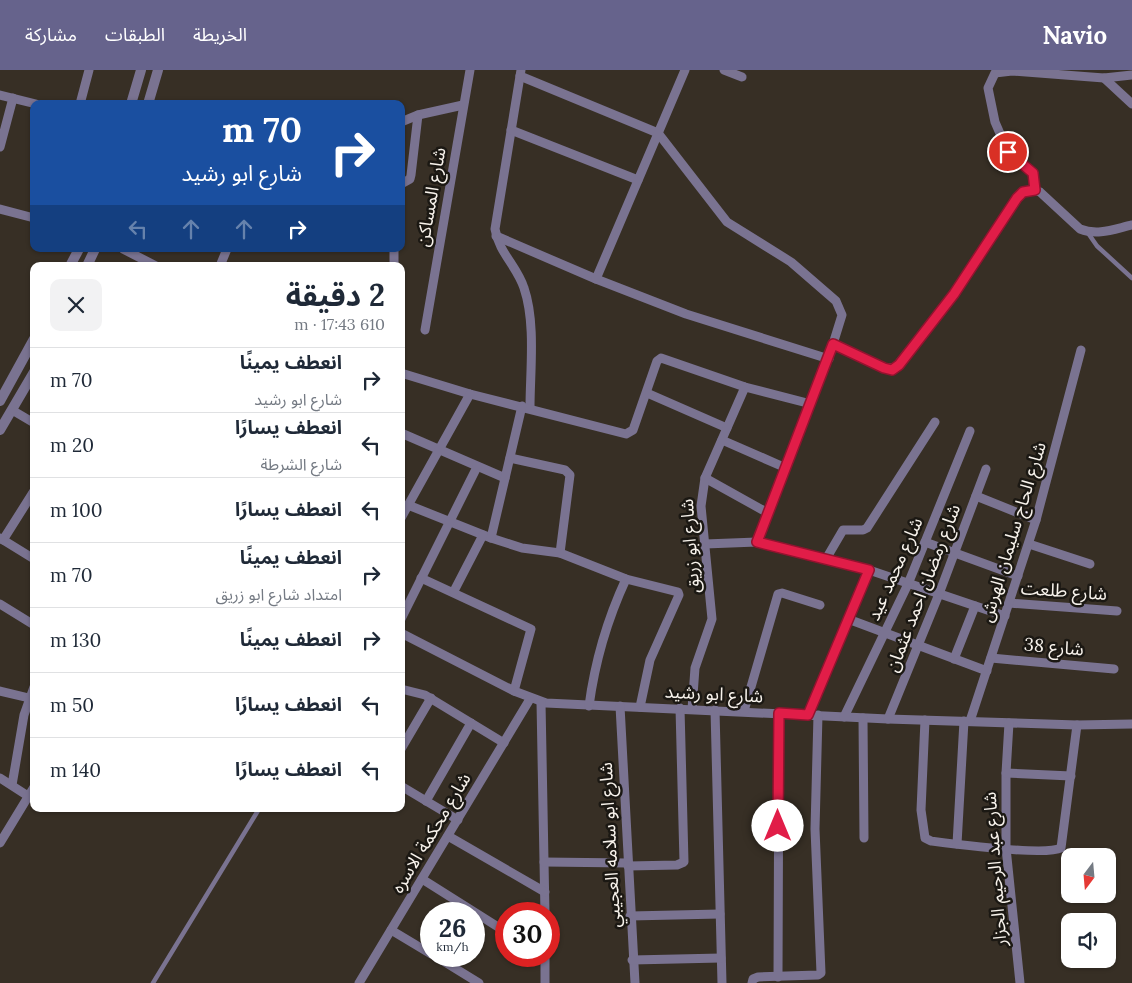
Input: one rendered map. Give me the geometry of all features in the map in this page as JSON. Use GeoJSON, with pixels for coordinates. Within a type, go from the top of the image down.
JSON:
{"type":"FeatureCollection","features":[{"type":"Feature","properties":{"kind":"street"},"geometry":{"type":"LineString","coordinates":[[81,100],[89,70]]}},
{"type":"Feature","properties":{"kind":"street"},"geometry":{"type":"LineString","coordinates":[[132,100],[141,70]]}},
{"type":"Feature","properties":{"kind":"street"},"geometry":{"type":"LineString","coordinates":[[149,100],[158,70]]}},
{"type":"Feature","properties":{"kind":"street","name":"شارع المساكن"},"geometry":{"type":"LineString","coordinates":[[425,330],[470,70]]}},
{"type":"Feature","properties":{"kind":"street"},"geometry":{"type":"LineString","coordinates":[[596,279],[685,70]]}},
{"type":"Feature","properties":{"kind":"street"},"geometry":{"type":"LineString","coordinates":[[724,70],[742,77]]}},
{"type":"Feature","properties":{"kind":"street"},"geometry":{"type":"LineString","coordinates":[[1132,75],[1104,78],[1012,71],[995,73],[988,88],[995,122],[1008,152],[1033,173],[1035,190],[1080,229],[1088,232],[1103,232],[1132,225]]}},
{"type":"Feature","properties":{"kind":"street"},"geometry":{"type":"LineString","coordinates":[[454,592],[487,537],[526,407],[530,318],[527,298],[523,285],[502,252],[496,236],[495,221],[521,73],[658,133],[727,222],[791,262],[836,301],[842,315],[833,344],[757,542]]}},
{"type":"Feature","properties":{"kind":"street"},"geometry":{"type":"LineString","coordinates":[[1104,78],[1132,104]]}},
{"type":"Feature","properties":{"kind":"street"},"geometry":{"type":"LineString","coordinates":[[0,95],[30,102]]}},
{"type":"Feature","properties":{"kind":"street"},"geometry":{"type":"LineString","coordinates":[[0,147],[14,98]]}},
{"type":"Feature","properties":{"kind":"street"},"geometry":{"type":"LineString","coordinates":[[405,120],[418,115],[463,106]]}},
{"type":"Feature","properties":{"kind":"street"},"geometry":{"type":"LineString","coordinates":[[405,180],[411,175],[418,115]]}},
{"type":"Feature","properties":{"kind":"street"},"geometry":{"type":"LineString","coordinates":[[511,130],[638,180]]}},
{"type":"Feature","properties":{"kind":"street"},"geometry":{"type":"LineString","coordinates":[[833,344],[884,368],[895,368],[954,294],[1017,198],[1023,192],[1035,190]]}},
{"type":"Feature","properties":{"kind":"street"},"geometry":{"type":"LineString","coordinates":[[0,209],[30,217]]}},
{"type":"Feature","properties":{"kind":"street"},"geometry":{"type":"LineString","coordinates":[[496,236],[596,279],[686,314],[828,359]]}},
{"type":"Feature","properties":{"kind":"street"},"geometry":{"type":"LineString","coordinates":[[140,253],[151,262]]}},
{"type":"Feature","properties":{"kind":"street"},"geometry":{"type":"LineString","coordinates":[[1,398],[30,346]]}},
{"type":"Feature","properties":{"kind":"street","name":"شارع الحاج سليمان الهرش"},"geometry":{"type":"LineString","coordinates":[[957,844],[967,721],[987,671],[1029,544],[1081,350]]}},
{"type":"Feature","properties":{"kind":"street"},"geometry":{"type":"LineString","coordinates":[[405,374],[470,394],[626,434],[633,430],[657,361],[661,358],[745,387],[811,404]]}},
{"type":"Feature","properties":{"kind":"street"},"geometry":{"type":"LineString","coordinates":[[0,430],[30,379]]}},
{"type":"Feature","properties":{"kind":"street","name":"شارع ابو زريق"},"geometry":{"type":"LineString","coordinates":[[692,709],[697,660],[712,623],[701,506],[705,478],[745,387]]}},
{"type":"Feature","properties":{"kind":"street"},"geometry":{"type":"LineString","coordinates":[[647,393],[727,428]]}},
{"type":"Feature","properties":{"kind":"street"},"geometry":{"type":"LineString","coordinates":[[405,511],[470,394]]}},
{"type":"Feature","properties":{"kind":"street"},"geometry":{"type":"LineString","coordinates":[[12,410],[30,421]]}},
{"type":"Feature","properties":{"kind":"street"},"geometry":{"type":"LineString","coordinates":[[826,559],[843,530],[863,530],[867,528],[935,422]]}},
{"type":"Feature","properties":{"kind":"street","name":"شارع محمد عيد"},"geometry":{"type":"LineString","coordinates":[[844,716],[908,584],[970,431]]}},
{"type":"Feature","properties":{"kind":"street"},"geometry":{"type":"LineString","coordinates":[[405,435],[505,478]]}},
{"type":"Feature","properties":{"kind":"street"},"geometry":{"type":"LineString","coordinates":[[722,440],[786,468]]}},
{"type":"Feature","properties":{"kind":"street"},"geometry":{"type":"LineString","coordinates":[[510,458],[565,470],[570,475],[560,553]]}},
{"type":"Feature","properties":{"kind":"street"},"geometry":{"type":"LineString","coordinates":[[405,611],[477,466]]}},
{"type":"Feature","properties":{"kind":"street","name":"شارع رمضان احمد عثمان"},"geometry":{"type":"LineString","coordinates":[[888,719],[939,594],[986,469]]}},
{"type":"Feature","properties":{"kind":"street"},"geometry":{"type":"LineString","coordinates":[[705,478],[768,513]]}},
{"type":"Feature","properties":{"kind":"street"},"geometry":{"type":"LineString","coordinates":[[976,496],[1036,520]]}},
{"type":"Feature","properties":{"kind":"street"},"geometry":{"type":"LineString","coordinates":[[30,497],[2,539],[30,556]]}},
{"type":"Feature","properties":{"kind":"street"},"geometry":{"type":"LineString","coordinates":[[408,505],[487,537],[522,548],[560,553],[626,580],[676,591],[679,595],[655,645],[640,706]]}},
{"type":"Feature","properties":{"kind":"street"},"geometry":{"type":"LineString","coordinates":[[705,544],[757,542],[869,570],[1005,616]]}},
{"type":"Feature","properties":{"kind":"street"},"geometry":{"type":"LineString","coordinates":[[925,542],[1018,576]]}},
{"type":"Feature","properties":{"kind":"street"},"geometry":{"type":"LineString","coordinates":[[1029,544],[1090,564]]}},
{"type":"Feature","properties":{"kind":"street"},"geometry":{"type":"LineString","coordinates":[[808,715],[869,570]]}},
{"type":"Feature","properties":{"kind":"street"},"geometry":{"type":"LineString","coordinates":[[421,578],[530,628],[532,632],[514,692]]}},
{"type":"Feature","properties":{"kind":"street"},"geometry":{"type":"LineString","coordinates":[[589,706],[600,645],[615,603],[626,580]]}},
{"type":"Feature","properties":{"kind":"street"},"geometry":{"type":"LineString","coordinates":[[744,711],[778,594],[782,593],[820,605]]}},
{"type":"Feature","properties":{"kind":"street","name":"شارع طلعت"},"geometry":{"type":"LineString","coordinates":[[1009,603],[1117,611]]}},
{"type":"Feature","properties":{"kind":"street"},"geometry":{"type":"LineString","coordinates":[[0,604],[30,623]]}},
{"type":"Feature","properties":{"kind":"street"},"geometry":{"type":"LineString","coordinates":[[954,659],[975,606]]}},
{"type":"Feature","properties":{"kind":"street"},"geometry":{"type":"LineString","coordinates":[[848,619],[987,671]]}},
{"type":"Feature","properties":{"kind":"street","name":"شارع ابو رشيد"},"geometry":{"type":"LineString","coordinates":[[405,635],[514,692],[541,702],[589,706],[640,706],[888,719],[1078,726],[1132,724]]}},
{"type":"Feature","properties":{"kind":"street","name":"شارع 38"},"geometry":{"type":"LineString","coordinates":[[991,658],[1114,669]]}},
{"type":"Feature","properties":{"kind":"street"},"geometry":{"type":"LineString","coordinates":[[405,690],[431,698],[504,743]]}},
{"type":"Feature","properties":{"kind":"street"},"geometry":{"type":"LineString","coordinates":[[0,691],[29,698],[12,786]]}},
{"type":"Feature","properties":{"kind":"street"},"geometry":{"type":"LineString","coordinates":[[405,742],[431,698]]}},
{"type":"Feature","properties":{"kind":"street","name":"شارع محكمة الاسره"},"geometry":{"type":"LineString","coordinates":[[359,983],[530,699]]}},
{"type":"Feature","properties":{"kind":"street"},"geometry":{"type":"LineString","coordinates":[[541,702],[545,902]]}},
{"type":"Feature","properties":{"kind":"street","name":"شارع ابو سلامه العجيبي"},"geometry":{"type":"LineString","coordinates":[[620,706],[632,960],[635,983]]}},
{"type":"Feature","properties":{"kind":"street"},"geometry":{"type":"LineString","coordinates":[[544,862],[628,865],[677,865],[684,862],[680,783],[680,708]]}},
{"type":"Feature","properties":{"kind":"street"},"geometry":{"type":"LineString","coordinates":[[715,710],[722,983]]}},
{"type":"Feature","properties":{"kind":"street"},"geometry":{"type":"LineString","coordinates":[[778,977],[779,713]]}},
{"type":"Feature","properties":{"kind":"street"},"geometry":{"type":"LineString","coordinates":[[752,983],[754,978],[818,975],[821,973],[815,829],[818,715]]}},
{"type":"Feature","properties":{"kind":"street"},"geometry":{"type":"LineString","coordinates":[[863,718],[864,838]]}},
{"type":"Feature","properties":{"kind":"street"},"geometry":{"type":"LineString","coordinates":[[925,720],[921,810],[924,836],[929,841],[1006,848],[1060,849],[1078,726]]}},
{"type":"Feature","properties":{"kind":"street"},"geometry":{"type":"LineString","coordinates":[[426,801],[471,723]]}},
{"type":"Feature","properties":{"kind":"street","name":"شارع عبد الرحيم الجزار"},"geometry":{"type":"LineString","coordinates":[[1009,723],[1006,773],[1006,848],[1020,983]]}},
{"type":"Feature","properties":{"kind":"street"},"geometry":{"type":"LineString","coordinates":[[1006,773],[1071,776]]}},
{"type":"Feature","properties":{"kind":"street"},"geometry":{"type":"LineString","coordinates":[[0,778],[28,796]]}},
{"type":"Feature","properties":{"kind":"street"},"geometry":{"type":"LineString","coordinates":[[405,788],[458,820]]}},
{"type":"Feature","properties":{"kind":"street"},"geometry":{"type":"LineString","coordinates":[[0,842],[30,793]]}},
{"type":"Feature","properties":{"kind":"street"},"geometry":{"type":"LineString","coordinates":[[448,836],[545,892]]}},
{"type":"Feature","properties":{"kind":"street"},"geometry":{"type":"LineString","coordinates":[[422,879],[495,925]]}},
{"type":"Feature","properties":{"kind":"street"},"geometry":{"type":"LineString","coordinates":[[630,916],[720,914]]}},
{"type":"Feature","properties":{"kind":"street"},"geometry":{"type":"LineString","coordinates":[[391,930],[420,947]]}},
{"type":"Feature","properties":{"kind":"street"},"geometry":{"type":"LineString","coordinates":[[632,960],[721,958]]}},
{"type":"Feature","properties":{"kind":"street"},"geometry":{"type":"LineString","coordinates":[[453,967],[479,983]]}},
{"type":"Feature","properties":{"kind":"street"},"geometry":{"type":"LineString","coordinates":[[545,967],[545,983]]}},
{"type":"Feature","properties":{"kind":"lane"},"geometry":{"type":"LineString","coordinates":[[1088,232],[1097,246],[1132,278]]}},
{"type":"Feature","properties":{"kind":"lane"},"geometry":{"type":"LineString","coordinates":[[153,983],[257,812]]}},
{"type":"Feature","properties":{"kind":"route"},"geometry":{"type":"LineString","coordinates":[[778,826],[779,713],[808,715],[869,570],[757,542],[833,344],[884,368],[892,370],[899,365],[954,294],[1017,198],[1023,192],[1035,190],[1035,179],[1030,168],[1008,152]]}}]}
